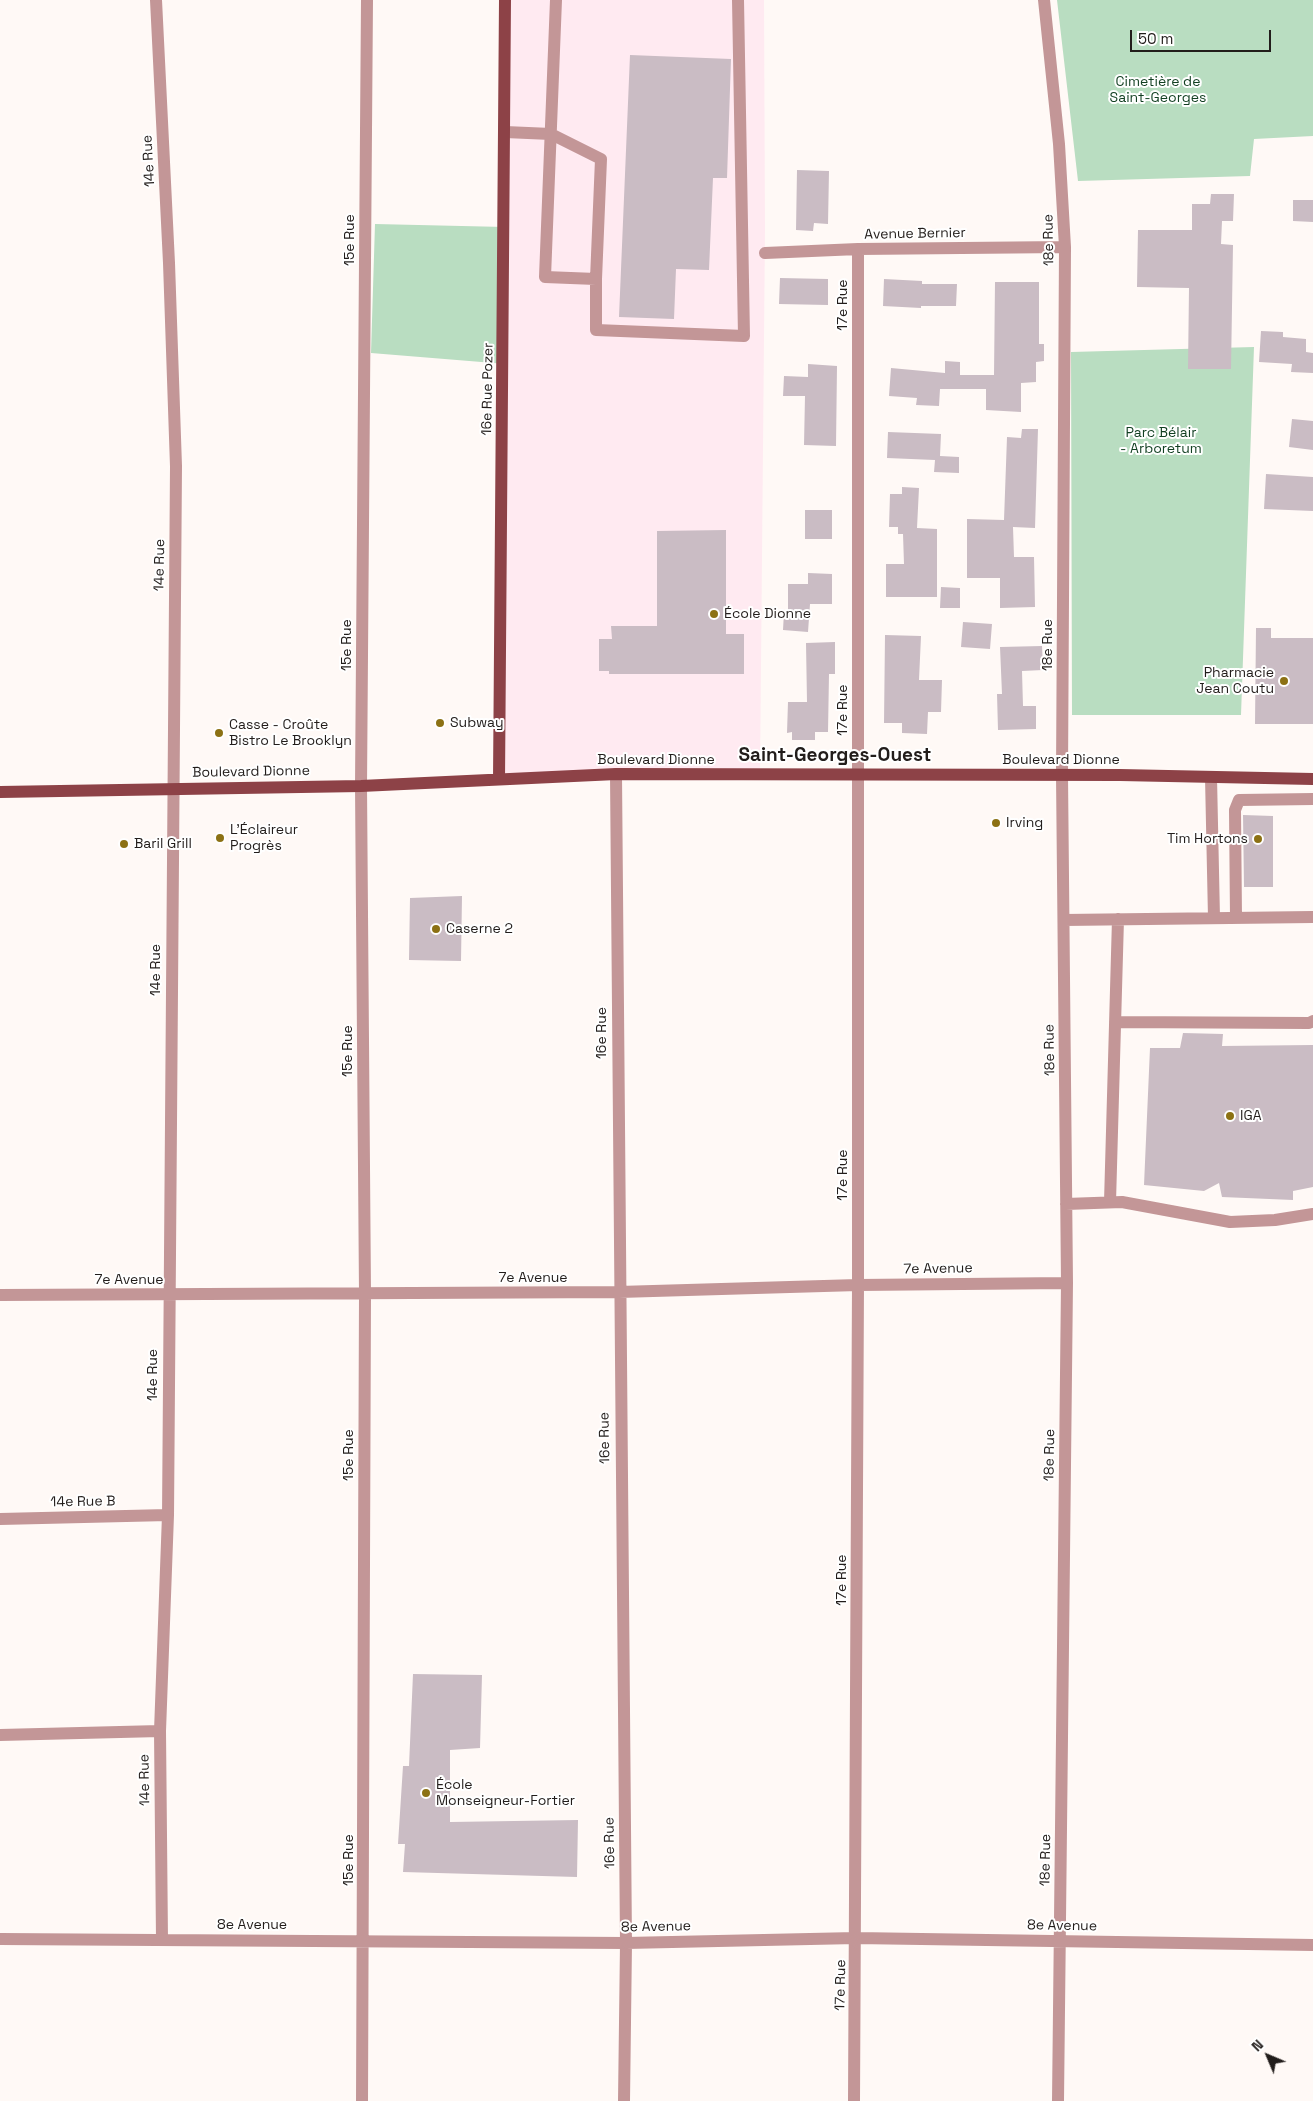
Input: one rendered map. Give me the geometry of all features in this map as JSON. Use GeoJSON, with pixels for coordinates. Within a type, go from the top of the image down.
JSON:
{"type":"FeatureCollection","features":[{"type":"Feature","properties":{"kind":"main road","name":"16e Rue Pozer"},"geometry":{"type":"LineString","coordinates":[[499,779],[505,0]]}},
{"type":"Feature","properties":{"kind":"main road","name":"Boulevard Dionne"},"geometry":{"type":"LineString","coordinates":[[0,792],[361,786],[616,774],[1062,775],[1313,779]]}},
{"type":"Feature","properties":{"kind":"street","name":"14e Rue"},"geometry":{"type":"LineString","coordinates":[[156,0],[169,263],[176,466],[168,1295],[168,1515],[160,1731],[162,1940]]}},
{"type":"Feature","properties":{"kind":"street","name":"15e Rue"},"geometry":{"type":"LineString","coordinates":[[362,2101],[365,1294],[361,786],[367,0]]}},
{"type":"Feature","properties":{"kind":"street"},"geometry":{"type":"LineString","coordinates":[[556,0],[545,277],[596,279]]}},
{"type":"Feature","properties":{"kind":"street"},"geometry":{"type":"LineString","coordinates":[[505,132],[551,134],[601,159],[596,330],[744,336],[738,0]]}},
{"type":"Feature","properties":{"kind":"street","name":"18e Rue"},"geometry":{"type":"LineString","coordinates":[[1044,0],[1059,144],[1065,247],[1062,775],[1067,1283],[1058,2101]]}},
{"type":"Feature","properties":{"kind":"street","name":"Avenue Bernier"},"geometry":{"type":"LineString","coordinates":[[765,253],[858,249],[1065,247]]}},
{"type":"Feature","properties":{"kind":"street","name":"17e Rue"},"geometry":{"type":"LineString","coordinates":[[854,2101],[858,1285],[858,249]]}},
{"type":"Feature","properties":{"kind":"street","name":"16e Rue"},"geometry":{"type":"LineString","coordinates":[[616,774],[626,1942],[624,2101]]}},
{"type":"Feature","properties":{"kind":"street"},"geometry":{"type":"LineString","coordinates":[[1211,777],[1214,918]]}},
{"type":"Feature","properties":{"kind":"street"},"geometry":{"type":"LineString","coordinates":[[1236,918],[1235,810],[1239,800],[1313,799]]}},
{"type":"Feature","properties":{"kind":"street"},"geometry":{"type":"LineString","coordinates":[[1064,920],[1313,917]]}},
{"type":"Feature","properties":{"kind":"street"},"geometry":{"type":"LineString","coordinates":[[1110,1202],[1118,919]]}},
{"type":"Feature","properties":{"kind":"street"},"geometry":{"type":"LineString","coordinates":[[1115,1022],[1309,1023],[1313,1020]]}},
{"type":"Feature","properties":{"kind":"street"},"geometry":{"type":"LineString","coordinates":[[1066,1204],[1110,1202],[1139,1204],[1230,1222],[1275,1220],[1313,1214]]}},
{"type":"Feature","properties":{"kind":"street","name":"7e Avenue"},"geometry":{"type":"LineString","coordinates":[[0,1295],[619,1292],[858,1285],[1067,1283]]}},
{"type":"Feature","properties":{"kind":"street","name":"14e Rue B"},"geometry":{"type":"LineString","coordinates":[[0,1519],[168,1515]]}},
{"type":"Feature","properties":{"kind":"street"},"geometry":{"type":"LineString","coordinates":[[0,1735],[160,1731]]}},
{"type":"Feature","properties":{"kind":"street","name":"8e Avenue"},"geometry":{"type":"LineString","coordinates":[[0,1939],[626,1942],[856,1938],[1313,1945]]}},
{"type":"Feature","properties":{"kind":"shaded area"},"geometry":{"type":"Polygon","coordinates":[[[503,0],[764,0],[765,229],[760,775],[499,779],[503,0]]]}},
{"type":"Feature","properties":{"kind":"green space","name":"Cimetière de Saint-Georges"},"geometry":{"type":"Polygon","coordinates":[[[1057,0],[1313,0],[1313,136],[1254,139],[1250,176],[1078,181],[1057,0]]]}},
{"type":"Feature","properties":{"kind":"green space"},"geometry":{"type":"Polygon","coordinates":[[[375,224],[505,227],[506,364],[371,353],[375,224]]]}},
{"type":"Feature","properties":{"kind":"green space","name":"Parc Bélair - Arboretum"},"geometry":{"type":"Polygon","coordinates":[[[1254,347],[1241,715],[1072,715],[1071,352],[1254,347]]]}},
{"type":"Feature","properties":{"kind":"building"},"geometry":{"type":"Polygon","coordinates":[[[630,55],[731,59],[727,178],[713,178],[709,270],[676,269],[674,319],[619,317],[630,55]]]}},
{"type":"Feature","properties":{"kind":"building"},"geometry":{"type":"Polygon","coordinates":[[[797,170],[829,171],[828,224],[814,223],[813,231],[796,230],[797,170]]]}},
{"type":"Feature","properties":{"kind":"building"},"geometry":{"type":"Polygon","coordinates":[[[1211,194],[1234,194],[1233,221],[1222,221],[1221,244],[1233,245],[1231,369],[1188,369],[1189,288],[1137,287],[1138,230],[1192,230],[1192,204],[1210,204],[1211,194]]]}},
{"type":"Feature","properties":{"kind":"building"},"geometry":{"type":"Polygon","coordinates":[[[1293,200],[1313,200],[1313,222],[1293,221],[1293,200]]]}},
{"type":"Feature","properties":{"kind":"building"},"geometry":{"type":"Polygon","coordinates":[[[780,278],[828,279],[828,305],[779,304],[780,278]]]}},
{"type":"Feature","properties":{"kind":"building"},"geometry":{"type":"Polygon","coordinates":[[[884,279],[922,281],[922,284],[957,284],[956,306],[921,306],[921,308],[883,306],[884,279]]]}},
{"type":"Feature","properties":{"kind":"building"},"geometry":{"type":"Polygon","coordinates":[[[995,282],[1039,282],[1039,344],[1044,344],[1044,361],[1036,362],[1036,382],[1021,383],[1021,412],[986,410],[986,389],[940,389],[939,406],[916,405],[917,398],[889,396],[891,368],[945,373],[945,361],[960,362],[960,375],[994,375],[995,282]]]}},
{"type":"Feature","properties":{"kind":"building"},"geometry":{"type":"Polygon","coordinates":[[[1261,331],[1283,332],[1283,337],[1306,339],[1306,352],[1313,353],[1313,373],[1291,372],[1292,364],[1259,362],[1261,331]]]}},
{"type":"Feature","properties":{"kind":"building"},"geometry":{"type":"Polygon","coordinates":[[[808,364],[837,366],[836,446],[804,445],[805,396],[783,396],[784,376],[808,377],[808,364]]]}},
{"type":"Feature","properties":{"kind":"building"},"geometry":{"type":"Polygon","coordinates":[[[1292,419],[1313,421],[1313,450],[1289,447],[1292,419]]]}},
{"type":"Feature","properties":{"kind":"building"},"geometry":{"type":"Polygon","coordinates":[[[1022,429],[1038,429],[1035,528],[1013,527],[1014,557],[1034,557],[1035,607],[1000,608],[1000,578],[967,578],[967,519],[1004,520],[1007,437],[1021,438],[1022,429]]]}},
{"type":"Feature","properties":{"kind":"building"},"geometry":{"type":"Polygon","coordinates":[[[888,432],[941,434],[940,456],[959,457],[959,473],[934,472],[935,460],[887,458],[888,432]]]}},
{"type":"Feature","properties":{"kind":"building"},"geometry":{"type":"Polygon","coordinates":[[[1266,474],[1313,477],[1313,511],[1264,509],[1266,474]]]}},
{"type":"Feature","properties":{"kind":"building"},"geometry":{"type":"Polygon","coordinates":[[[902,487],[919,488],[917,528],[937,529],[937,597],[886,597],[886,564],[904,564],[903,534],[898,534],[898,527],[889,527],[890,494],[902,494],[902,487]]]}},
{"type":"Feature","properties":{"kind":"building"},"geometry":{"type":"Polygon","coordinates":[[[805,510],[832,510],[832,539],[805,539],[805,510]]]}},
{"type":"Feature","properties":{"kind":"building","name":"École Dionne"},"geometry":{"type":"Polygon","coordinates":[[[726,530],[726,634],[744,634],[744,674],[609,674],[609,671],[599,671],[599,639],[612,639],[611,626],[657,626],[657,531],[726,530]]]}},
{"type":"Feature","properties":{"kind":"building"},"geometry":{"type":"Polygon","coordinates":[[[808,573],[832,574],[832,604],[810,604],[808,632],[783,630],[784,612],[788,612],[788,584],[808,584],[808,573]]]}},
{"type":"Feature","properties":{"kind":"building"},"geometry":{"type":"Polygon","coordinates":[[[941,587],[960,588],[960,608],[940,608],[941,587]]]}},
{"type":"Feature","properties":{"kind":"building"},"geometry":{"type":"Polygon","coordinates":[[[963,622],[992,624],[990,649],[961,647],[963,622]]]}},
{"type":"Feature","properties":{"kind":"building","name":"Pharmacie Jean Coutu"},"geometry":{"type":"Polygon","coordinates":[[[1256,628],[1271,628],[1271,638],[1313,638],[1313,724],[1255,724],[1256,628]]]}},
{"type":"Feature","properties":{"kind":"building"},"geometry":{"type":"Polygon","coordinates":[[[885,635],[921,636],[919,680],[942,680],[941,712],[928,712],[927,734],[902,733],[902,723],[884,723],[885,635]]]}},
{"type":"Feature","properties":{"kind":"building"},"geometry":{"type":"Polygon","coordinates":[[[835,642],[835,674],[829,674],[828,732],[815,732],[815,740],[792,740],[792,732],[787,733],[788,702],[807,702],[806,643],[835,642]]]}},
{"type":"Feature","properties":{"kind":"building"},"geometry":{"type":"Polygon","coordinates":[[[1042,646],[1043,670],[1022,671],[1023,706],[1036,706],[1036,729],[998,730],[997,694],[1002,694],[1000,647],[1042,646]]]}},
{"type":"Feature","properties":{"kind":"building"},"geometry":{"type":"Polygon","coordinates":[[[1243,815],[1273,816],[1273,887],[1244,887],[1243,815]]]}},
{"type":"Feature","properties":{"kind":"building","name":"Caserne 2"},"geometry":{"type":"Polygon","coordinates":[[[462,896],[461,961],[409,960],[410,898],[462,896]]]}},
{"type":"Feature","properties":{"kind":"building","name":"IGA"},"geometry":{"type":"Polygon","coordinates":[[[1183,1033],[1223,1034],[1222,1046],[1313,1045],[1313,1187],[1293,1191],[1293,1200],[1222,1197],[1219,1183],[1204,1191],[1144,1185],[1150,1048],[1180,1048],[1183,1033]]]}},
{"type":"Feature","properties":{"kind":"building","name":"École Monseigneur-Fortier"},"geometry":{"type":"Polygon","coordinates":[[[413,1674],[482,1675],[480,1748],[450,1750],[450,1822],[578,1820],[577,1877],[403,1872],[405,1844],[398,1844],[403,1766],[409,1766],[413,1674]]]}},
{"type":"Feature","properties":{"kind":"place","name":"École Dionne"},"geometry":{"type":"Point","coordinates":[714,614]}},
{"type":"Feature","properties":{"kind":"place","name":"Pharmacie Jean Coutu"},"geometry":{"type":"Point","coordinates":[1284,681]}},
{"type":"Feature","properties":{"kind":"place","name":"Subway"},"geometry":{"type":"Point","coordinates":[440,723]}},
{"type":"Feature","properties":{"kind":"place","name":"Casse - Croûte Bistro Le Brooklyn"},"geometry":{"type":"Point","coordinates":[219,733]}},
{"type":"Feature","properties":{"kind":"place","name":"Irving"},"geometry":{"type":"Point","coordinates":[996,823]}},
{"type":"Feature","properties":{"kind":"place","name":"L'Éclaireur Progrès"},"geometry":{"type":"Point","coordinates":[220,838]}},
{"type":"Feature","properties":{"kind":"place","name":"Tim Hortons"},"geometry":{"type":"Point","coordinates":[1258,839]}},
{"type":"Feature","properties":{"kind":"place","name":"Baril Grill"},"geometry":{"type":"Point","coordinates":[124,844]}},
{"type":"Feature","properties":{"kind":"place","name":"Caserne 2"},"geometry":{"type":"Point","coordinates":[436,929]}},
{"type":"Feature","properties":{"kind":"place","name":"IGA"},"geometry":{"type":"Point","coordinates":[1230,1116]}},
{"type":"Feature","properties":{"kind":"place","name":"École Monseigneur-Fortier"},"geometry":{"type":"Point","coordinates":[426,1793]}},
{"type":"Feature","properties":{"kind":"district","name":"Saint-Georges-Ouest"},"geometry":{"type":"Point","coordinates":[835,756]}}]}
